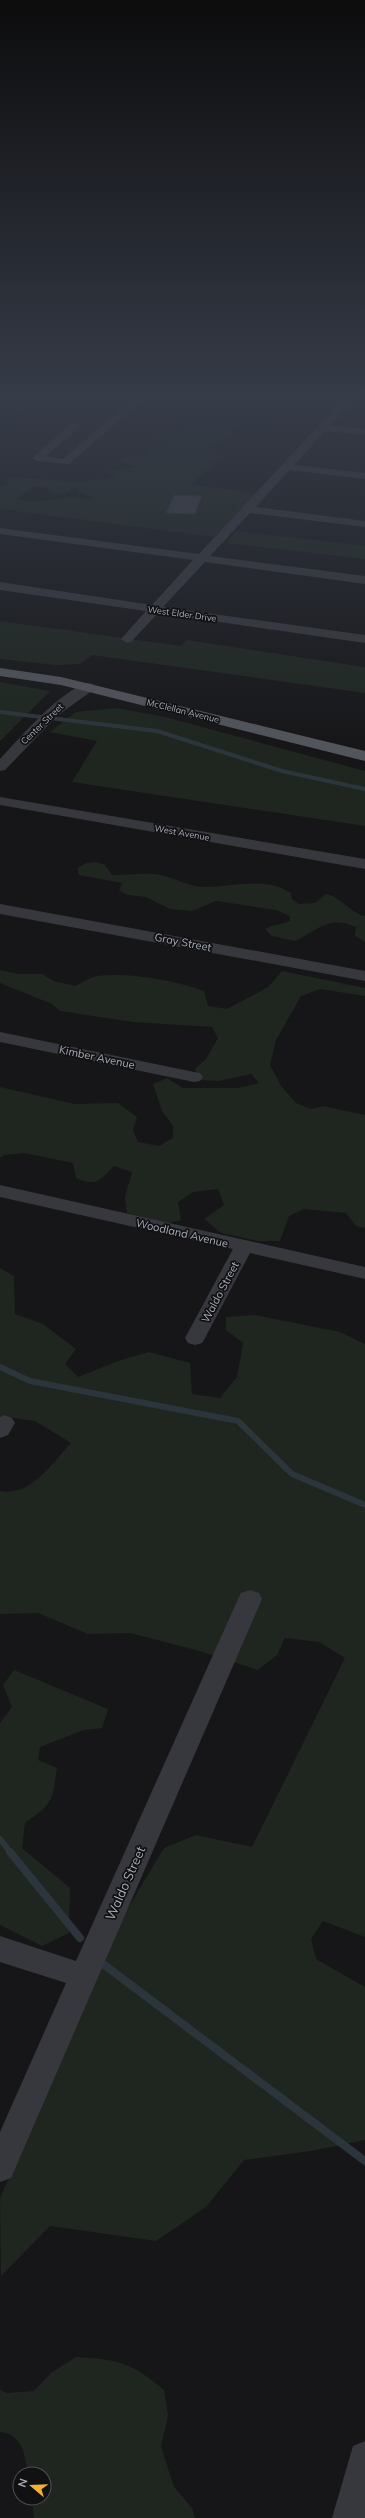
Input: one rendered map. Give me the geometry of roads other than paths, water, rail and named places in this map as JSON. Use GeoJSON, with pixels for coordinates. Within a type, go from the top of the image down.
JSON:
{"type":"FeatureCollection","features":[{"type":"Feature","properties":{"kind":"main road","name":"McClellan Avenue"},"geometry":{"type":"LineString","coordinates":[[0,672],[88,687],[365,756]]}},
{"type":"Feature","properties":{"kind":"street"},"geometry":{"type":"LineString","coordinates":[[127,639],[243,513]]}},
{"type":"Feature","properties":{"kind":"street"},"geometry":{"type":"LineString","coordinates":[[274,513],[365,524]]}},
{"type":"Feature","properties":{"kind":"street"},"geometry":{"type":"LineString","coordinates":[[0,531],[365,580]]}},
{"type":"Feature","properties":{"kind":"street","name":"West Elder Drive"},"geometry":{"type":"LineString","coordinates":[[0,586],[154,610],[365,639]]}},
{"type":"Feature","properties":{"kind":"street","name":"Center Street"},"geometry":{"type":"LineString","coordinates":[[0,766],[49,716],[70,697],[88,687]]}},
{"type":"Feature","properties":{"kind":"street","name":"West Avenue"},"geometry":{"type":"LineString","coordinates":[[0,802],[365,864]]}},
{"type":"Feature","properties":{"kind":"street","name":"Gray Street"},"geometry":{"type":"LineString","coordinates":[[0,909],[365,976]]}},
{"type":"Feature","properties":{"kind":"street","name":"Kimber Avenue"},"geometry":{"type":"LineString","coordinates":[[0,1037],[194,1077]]}},
{"type":"Feature","properties":{"kind":"street","name":"Woodland Avenue"},"geometry":{"type":"LineString","coordinates":[[0,1191],[365,1273]]}},
{"type":"Feature","properties":{"kind":"street","name":"Waldo Street"},"geometry":{"type":"LineString","coordinates":[[195,1338],[244,1247]]}},
{"type":"Feature","properties":{"kind":"street","name":"Waldo Street"},"geometry":{"type":"LineString","coordinates":[[0,2167],[250,1599]]}},
{"type":"Feature","properties":{"kind":"street"},"geometry":{"type":"LineString","coordinates":[[0,1949],[84,1976]]}},
{"type":"Feature","properties":{"kind":"street"},"geometry":{"type":"LineString","coordinates":[[350,2518],[365,2458]]}},
{"type":"Feature","properties":{"kind":"waterway"},"geometry":{"type":"LineString","coordinates":[[0,712],[157,731],[282,771],[365,789]]}},
{"type":"Feature","properties":{"kind":"waterway"},"geometry":{"type":"LineString","coordinates":[[0,1367],[30,1381],[238,1421],[292,1474],[365,1505]]}},
{"type":"Feature","properties":{"kind":"waterway"},"geometry":{"type":"LineString","coordinates":[[0,1839],[11,1853]]}},
{"type":"Feature","properties":{"kind":"waterway"},"geometry":{"type":"LineString","coordinates":[[10,1852],[80,1938]]}},
{"type":"Feature","properties":{"kind":"waterway"},"geometry":{"type":"LineString","coordinates":[[99,1961],[365,2161]]}}]}
